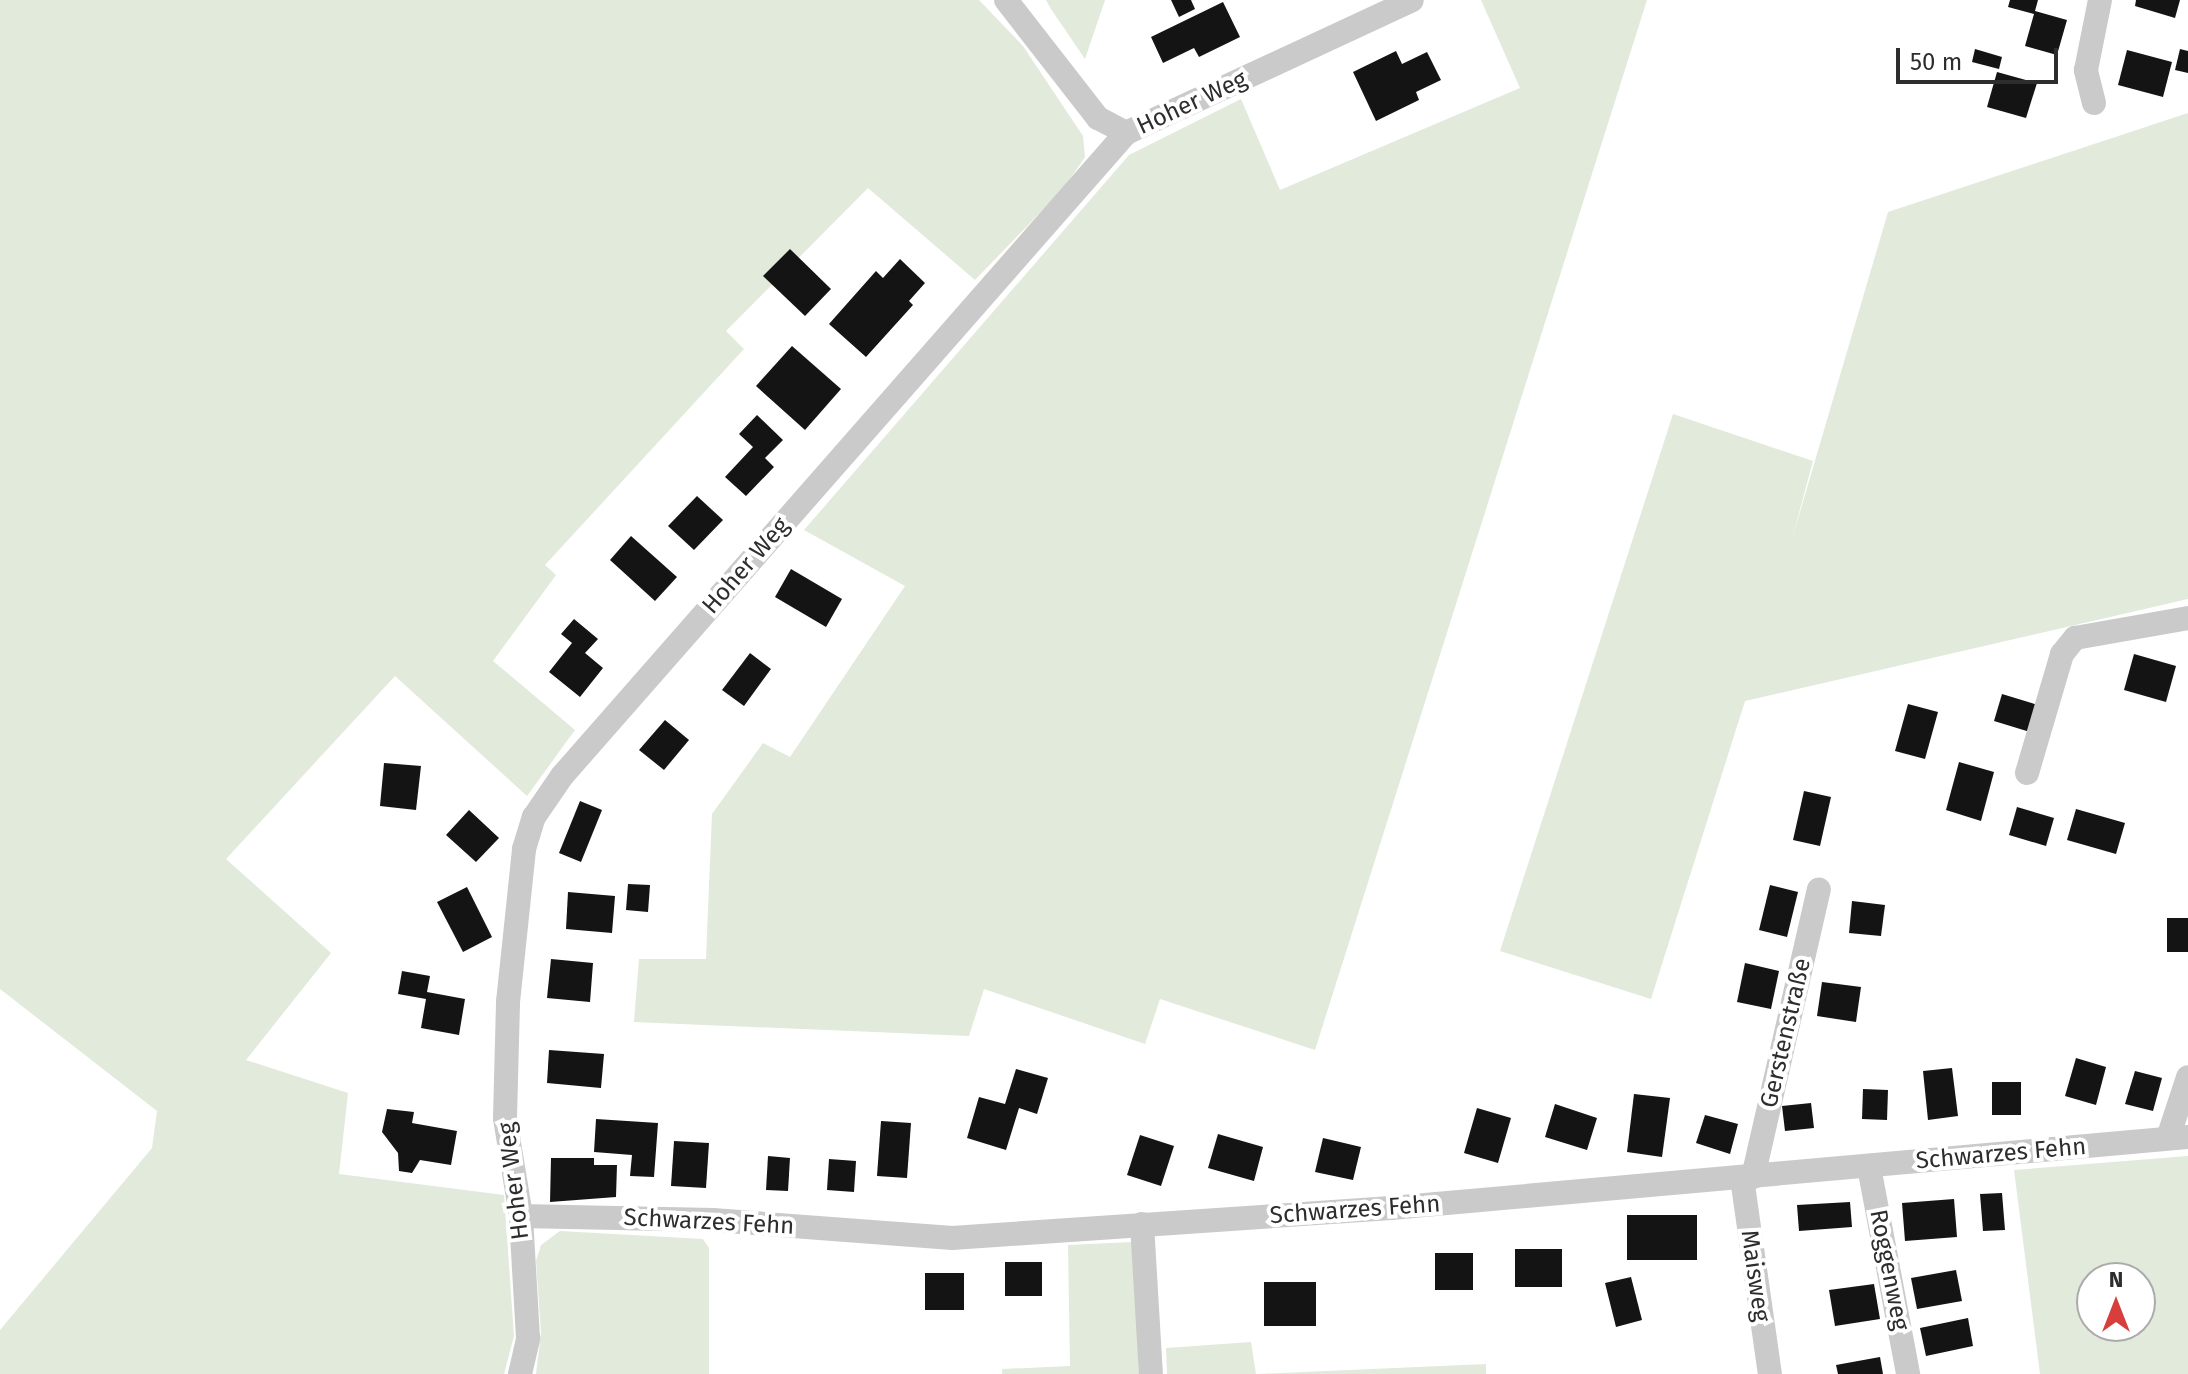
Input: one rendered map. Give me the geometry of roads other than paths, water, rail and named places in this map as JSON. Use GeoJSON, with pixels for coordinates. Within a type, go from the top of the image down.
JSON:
{"type":"FeatureCollection","features":[{"type":"Feature","properties":{"kind":"street"},"geometry":{"type":"LineString","coordinates":[[1006,0],[1098,118],[1126,133]]}},
{"type":"Feature","properties":{"kind":"street","name":"Hoher Weg"},"geometry":{"type":"LineString","coordinates":[[520,1374],[528,1338],[521,1216],[505,1118],[508,1002],[524,849],[534,817],[562,776],[1126,133],[1412,0]]}},
{"type":"Feature","properties":{"kind":"street"},"geometry":{"type":"LineString","coordinates":[[2094,103],[2086,70],[2100,0]]}},
{"type":"Feature","properties":{"kind":"street"},"geometry":{"type":"LineString","coordinates":[[2027,773],[2062,654],[2075,638],[2188,618]]}},
{"type":"Feature","properties":{"kind":"street","name":"Gerstenstraße"},"geometry":{"type":"LineString","coordinates":[[1747,1178],[1819,889]]}},
{"type":"Feature","properties":{"kind":"street"},"geometry":{"type":"LineString","coordinates":[[2178,1138],[2188,1077]]}},
{"type":"Feature","properties":{"kind":"street","name":"Schwarzes Fehn"},"geometry":{"type":"LineString","coordinates":[[521,1216],[725,1221],[952,1238],[1747,1178],[2178,1138]]}},
{"type":"Feature","properties":{"kind":"street","name":"Roggenweg"},"geometry":{"type":"LineString","coordinates":[[1869,1167],[1908,1374]]}},
{"type":"Feature","properties":{"kind":"street","name":"Maisweg"},"geometry":{"type":"LineString","coordinates":[[1747,1178],[1770,1374]]}},
{"type":"Feature","properties":{"kind":"street"},"geometry":{"type":"LineString","coordinates":[[1142,1224],[1151,1374]]}}]}
